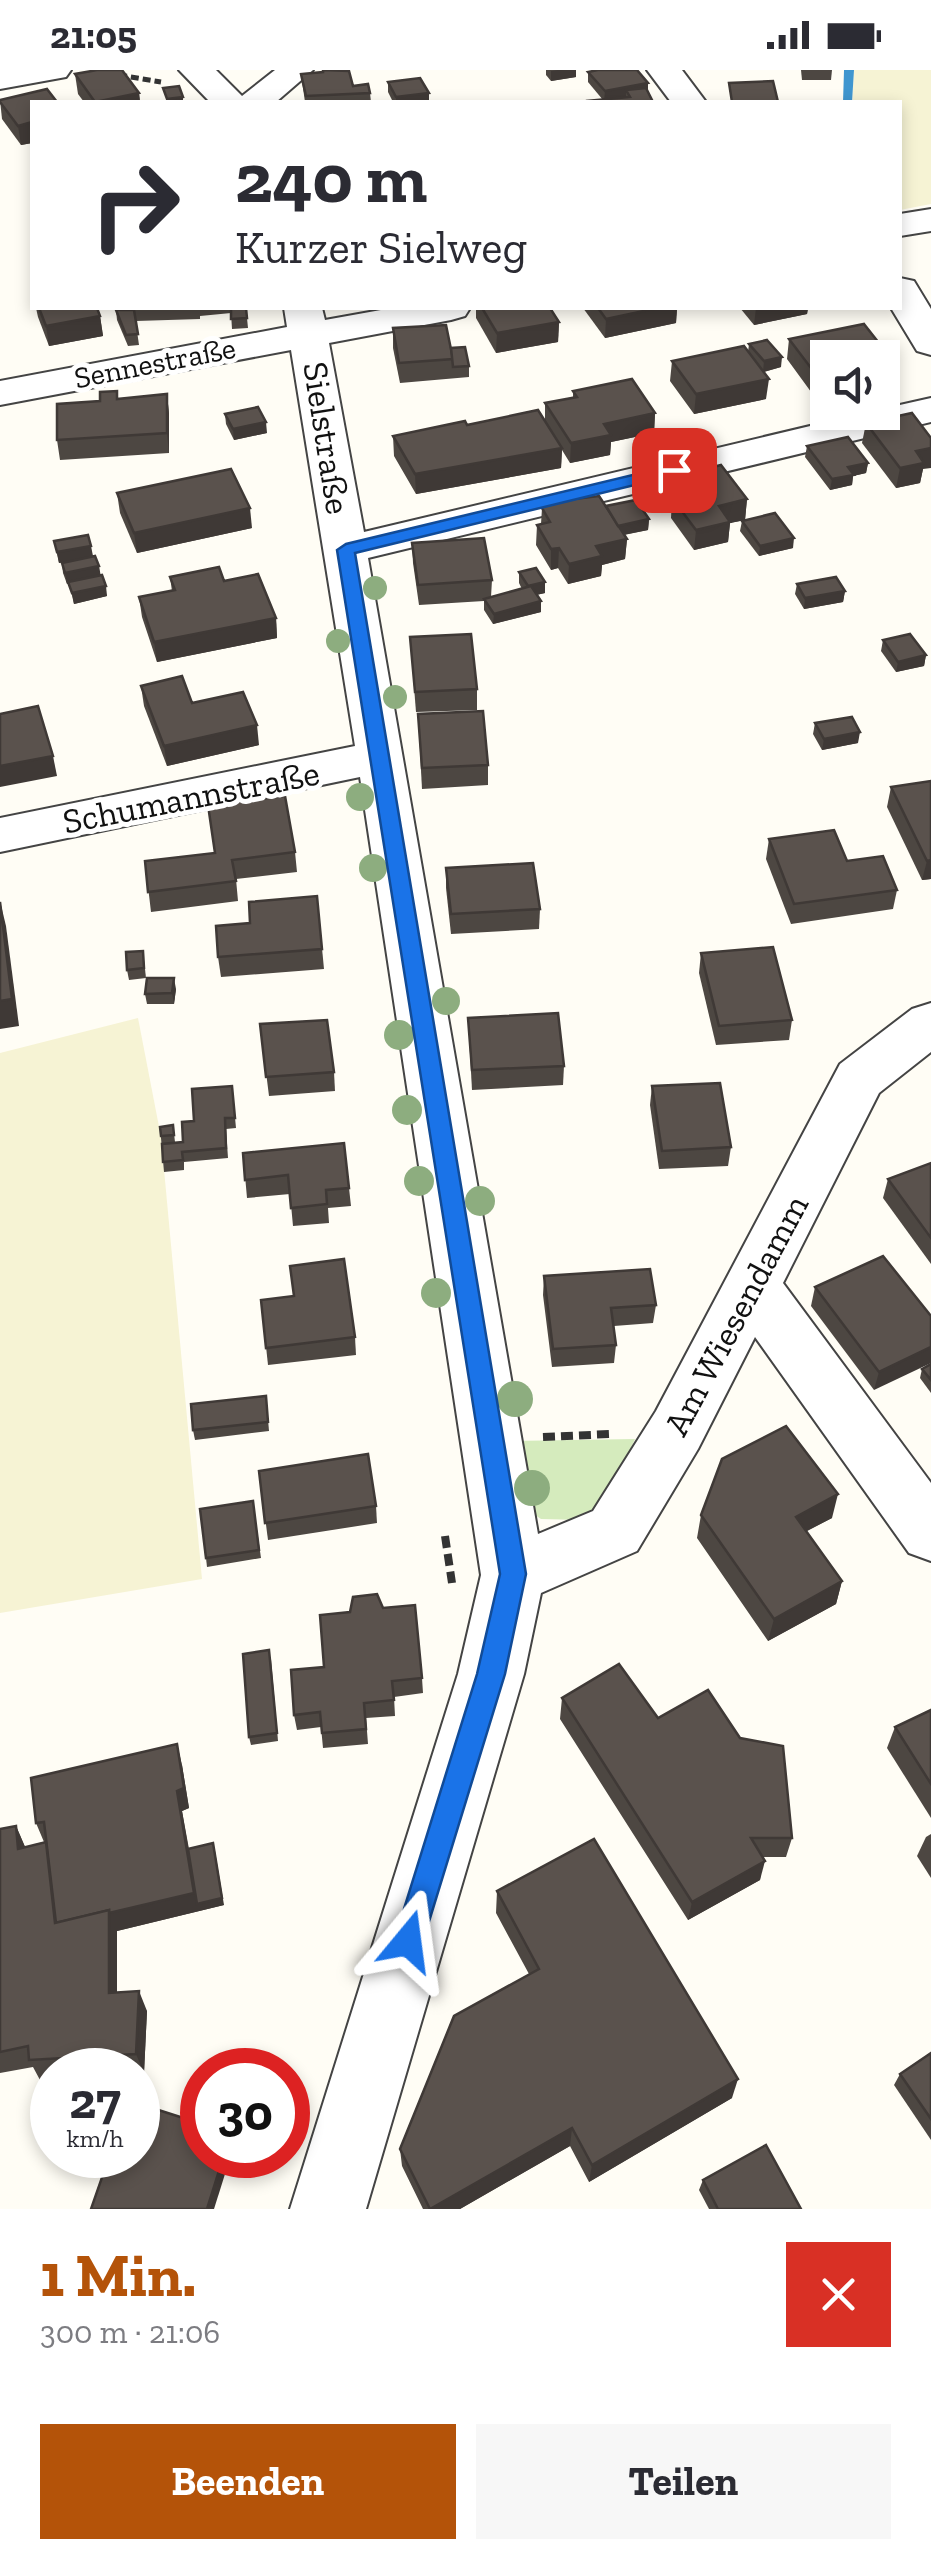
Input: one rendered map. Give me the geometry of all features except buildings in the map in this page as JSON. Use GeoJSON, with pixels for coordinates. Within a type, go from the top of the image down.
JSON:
{"type":"FeatureCollection","features":[{"type":"Feature","properties":{"kind":"street"},"geometry":{"type":"LineString","coordinates":[[0,79],[54,70]]}},
{"type":"Feature","properties":{"kind":"street"},"geometry":{"type":"LineString","coordinates":[[258,100],[296,70]]}},
{"type":"Feature","properties":{"kind":"street"},"geometry":{"type":"LineString","coordinates":[[664,70],[688,100]]}},
{"type":"Feature","properties":{"kind":"street"},"geometry":{"type":"LineString","coordinates":[[184,78],[225,100]]}},
{"type":"Feature","properties":{"kind":"street"},"geometry":{"type":"LineString","coordinates":[[902,225],[931,220]]}},
{"type":"Feature","properties":{"kind":"street"},"geometry":{"type":"LineString","coordinates":[[902,292],[931,343]]}},
{"type":"Feature","properties":{"kind":"street","name":"Sennestraße"},"geometry":{"type":"LineString","coordinates":[[0,392],[306,321],[429,310]]}},
{"type":"Feature","properties":{"kind":"street","name":"Sielstraße"},"geometry":{"type":"LineString","coordinates":[[306,321],[513,1574],[491,1674],[328,2209]]}},
{"type":"Feature","properties":{"kind":"street"},"geometry":{"type":"LineString","coordinates":[[346,550],[931,410]]}},
{"type":"Feature","properties":{"kind":"street","name":"Schumannstraße"},"geometry":{"type":"LineString","coordinates":[[0,835],[381,757]]}},
{"type":"Feature","properties":{"kind":"street","name":"Am Wiesendamm"},"geometry":{"type":"LineString","coordinates":[[513,1574],[615,1531],[677,1430],[859,1078],[931,1022]]}},
{"type":"Feature","properties":{"kind":"street"},"geometry":{"type":"LineString","coordinates":[[752,1286],[931,1533]]}},
{"type":"Feature","properties":{"kind":"path"},"geometry":{"type":"LineString","coordinates":[[102,75],[184,78]]}},
{"type":"Feature","properties":{"kind":"path"},"geometry":{"type":"LineString","coordinates":[[492,1439],[677,1430]]}},
{"type":"Feature","properties":{"kind":"shaded area"},"geometry":{"type":"Polygon","coordinates":[[[854,70],[931,70],[931,204],[902,210],[902,100],[852,100],[854,70]]]}},
{"type":"Feature","properties":{"kind":"shaded area"},"geometry":{"type":"Polygon","coordinates":[[[138,1018],[161,1137],[202,1579],[0,1613],[0,1053],[138,1018]]]}},
{"type":"Feature","properties":{"kind":"green space"},"geometry":{"type":"Polygon","coordinates":[[[635,1439],[611,1492],[583,1520],[541,1519],[526,1509],[511,1441],[635,1439]]]}},
{"type":"Feature","properties":{"kind":"waterway"},"geometry":{"type":"LineString","coordinates":[[848,100],[849,70]]}},
{"type":"Feature","properties":{"kind":"route"},"geometry":{"type":"LineString","coordinates":[[408,1941],[491,1674],[513,1574],[346,550],[674,470]]}}]}
